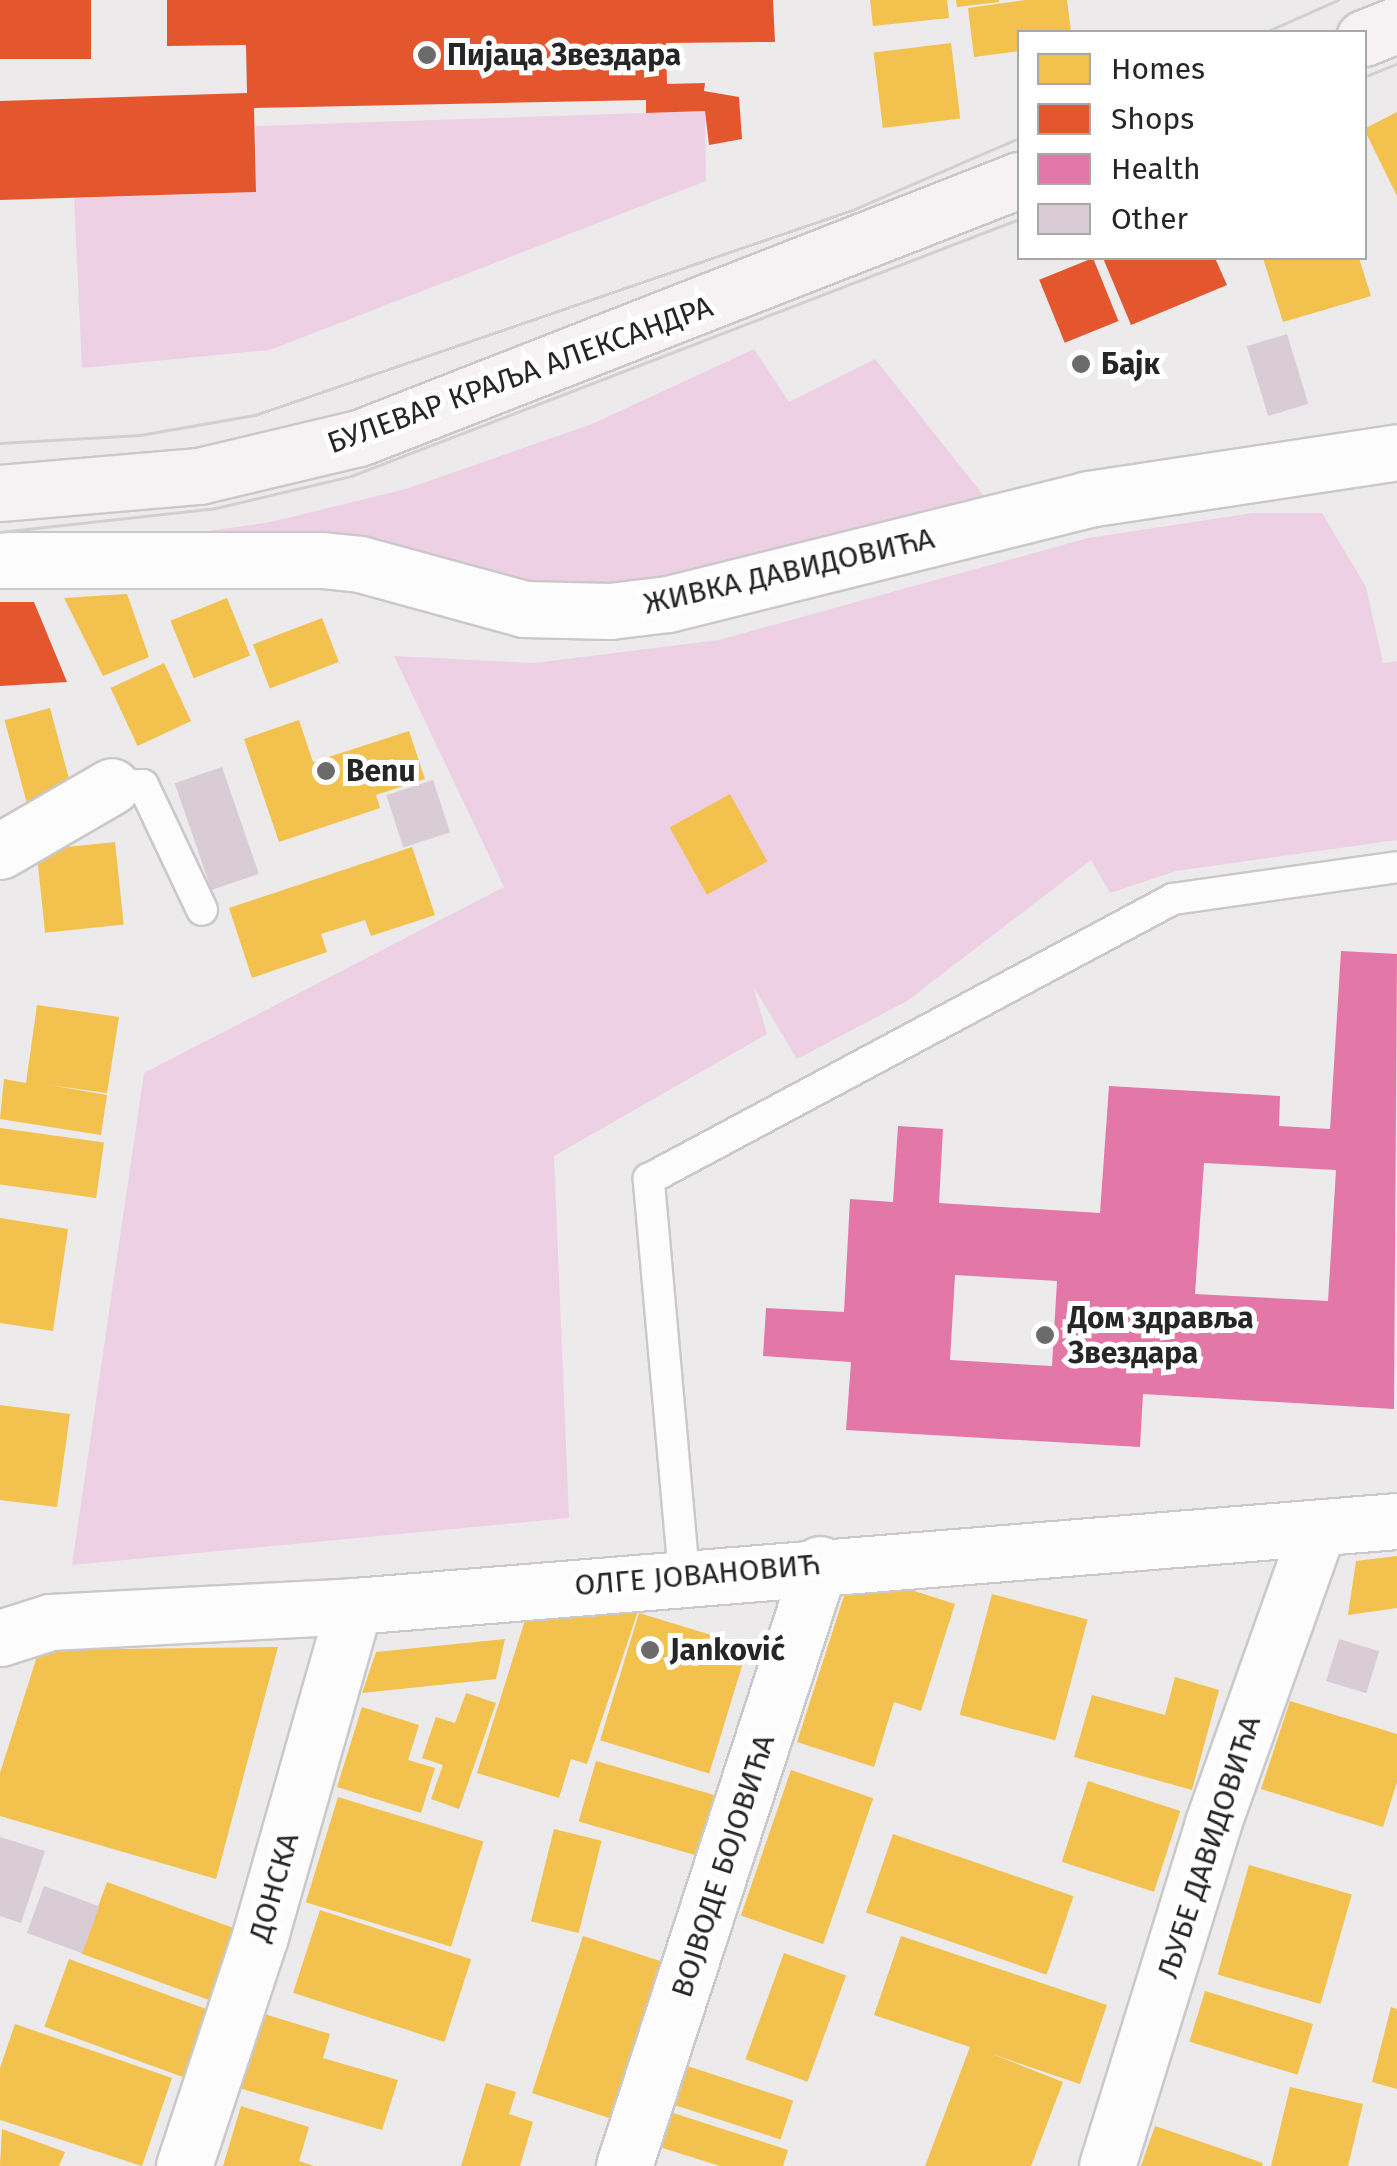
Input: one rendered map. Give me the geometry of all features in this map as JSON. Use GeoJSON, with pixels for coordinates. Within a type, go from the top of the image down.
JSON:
{"type":"FeatureCollection","features":[{"type":"Feature","properties":{"kind":"main road"},"geometry":{"type":"LineString","coordinates":[[1367,37],[1397,25]]}},
{"type":"Feature","properties":{"kind":"main road","name":"БУЛЕВАР КРАЉА АЛЕКСАНДРА"},"geometry":{"type":"LineString","coordinates":[[0,493],[199,476],[359,438],[1017,181]]}},
{"type":"Feature","properties":{"kind":"street","name":"ЖИВКА ДАВИДОВИЋА"},"geometry":{"type":"LineString","coordinates":[[0,560],[322,560],[360,564],[524,609],[610,611],[668,604],[1088,499],[1397,452]]}},
{"type":"Feature","properties":{"kind":"street"},"geometry":{"type":"LineString","coordinates":[[0,851],[112,786]]}},
{"type":"Feature","properties":{"kind":"street","name":"ОЛГЕ ЈОВАНОВИЋ"},"geometry":{"type":"LineString","coordinates":[[0,1638],[50,1622],[354,1606],[684,1575],[1317,1531],[1397,1521]]}},
{"type":"Feature","properties":{"kind":"street","name":"ЉУБЕ ДАВИДОВИЋА"},"geometry":{"type":"LineString","coordinates":[[1107,2166],[1213,1824],[1317,1531]]}},
{"type":"Feature","properties":{"kind":"street","name":"ВОЈВОДЕ БОЈОВИЋА"},"geometry":{"type":"LineString","coordinates":[[624,2166],[820,1564]]}},
{"type":"Feature","properties":{"kind":"street","name":"ДОНСКА"},"geometry":{"type":"LineString","coordinates":[[184,2166],[260,1936],[354,1606]]}},
{"type":"Feature","properties":{"kind":"lane"},"geometry":{"type":"LineString","coordinates":[[112,786],[143,785],[202,910]]}},
{"type":"Feature","properties":{"kind":"lane"},"geometry":{"type":"LineString","coordinates":[[684,1575],[649,1179],[1173,898],[1397,867]]}},
{"type":"Feature","properties":{"kind":"shaded area"},"geometry":{"type":"Polygon","coordinates":[[[705,111],[706,181],[270,350],[82,368],[74,198],[256,192],[256,126],[705,111]]]}},
{"type":"Feature","properties":{"kind":"shaded area"},"geometry":{"type":"Polygon","coordinates":[[[754,349],[789,402],[875,359],[988,501],[594,593],[114,545],[271,522],[406,489],[592,424],[754,349]]]}},
{"type":"Feature","properties":{"kind":"shaded area"},"geometry":{"type":"Polygon","coordinates":[[[1253,513],[1322,513],[1366,587],[1383,663],[1397,661],[1397,840],[1176,871],[1110,893],[1091,860],[907,1001],[797,1059],[753,986],[767,1034],[554,1156],[569,1518],[72,1565],[144,1073],[504,887],[394,656],[534,663],[719,640],[1088,538],[1253,513]]]}},
{"type":"Feature","properties":{"kind":"building: Homes"},"geometry":{"type":"Polygon","coordinates":[[[870,0],[947,0],[949,18],[873,26],[870,0]]]}},
{"type":"Feature","properties":{"kind":"building: Homes"},"geometry":{"type":"Polygon","coordinates":[[[956,0],[999,0],[999,2],[957,7],[956,0]]]}},
{"type":"Feature","properties":{"kind":"building: Homes"},"geometry":{"type":"Polygon","coordinates":[[[1025,0],[1067,0],[1071,30],[1017,30],[1017,51],[974,57],[968,8],[1025,0]]]}},
{"type":"Feature","properties":{"kind":"building: Homes"},"geometry":{"type":"Polygon","coordinates":[[[951,43],[960,118],[883,128],[874,53],[951,43]]]}},
{"type":"Feature","properties":{"kind":"building: Homes"},"geometry":{"type":"Polygon","coordinates":[[[1397,112],[1397,196],[1367,135],[1367,127],[1397,112]]]}},
{"type":"Feature","properties":{"kind":"building: Homes"},"geometry":{"type":"Polygon","coordinates":[[[1264,260],[1360,260],[1371,296],[1283,322],[1264,260]]]}},
{"type":"Feature","properties":{"kind":"building: Homes"},"geometry":{"type":"Polygon","coordinates":[[[127,594],[149,657],[103,676],[64,598],[127,594]]]}},
{"type":"Feature","properties":{"kind":"building: Homes"},"geometry":{"type":"Polygon","coordinates":[[[227,598],[250,655],[194,678],[170,621],[227,598]]]}},
{"type":"Feature","properties":{"kind":"building: Homes"},"geometry":{"type":"Polygon","coordinates":[[[322,618],[339,662],[270,688],[253,645],[322,618]]]}},
{"type":"Feature","properties":{"kind":"building: Homes"},"geometry":{"type":"Polygon","coordinates":[[[164,663],[191,721],[138,746],[111,688],[164,663]]]}},
{"type":"Feature","properties":{"kind":"building: Homes"},"geometry":{"type":"Polygon","coordinates":[[[50,708],[73,795],[28,807],[5,720],[50,708]]]}},
{"type":"Feature","properties":{"kind":"building: Homes"},"geometry":{"type":"Polygon","coordinates":[[[299,720],[313,762],[409,731],[425,779],[376,795],[380,808],[279,842],[244,739],[299,720]]]}},
{"type":"Feature","properties":{"kind":"building: Homes"},"geometry":{"type":"Polygon","coordinates":[[[730,794],[767,861],[707,895],[670,827],[730,794]]]}},
{"type":"Feature","properties":{"kind":"building: Homes"},"geometry":{"type":"Polygon","coordinates":[[[115,842],[124,925],[45,933],[36,850],[115,842]]]}},
{"type":"Feature","properties":{"kind":"building: Homes"},"geometry":{"type":"Polygon","coordinates":[[[412,847],[435,915],[371,936],[365,920],[321,934],[327,952],[252,978],[229,908],[412,847]]]}},
{"type":"Feature","properties":{"kind":"building: Homes"},"geometry":{"type":"Polygon","coordinates":[[[37,1005],[119,1017],[107,1093],[49,1085],[107,1095],[101,1135],[0,1119],[4,1079],[26,1083],[37,1005]]]}},
{"type":"Feature","properties":{"kind":"building: Homes"},"geometry":{"type":"Polygon","coordinates":[[[0,1128],[104,1143],[96,1198],[0,1185],[0,1128]]]}},
{"type":"Feature","properties":{"kind":"building: Homes"},"geometry":{"type":"Polygon","coordinates":[[[0,1218],[68,1229],[53,1331],[0,1323],[0,1218]]]}},
{"type":"Feature","properties":{"kind":"building: Homes"},"geometry":{"type":"Polygon","coordinates":[[[0,1405],[70,1414],[57,1507],[0,1500],[0,1405]]]}},
{"type":"Feature","properties":{"kind":"building: Homes"},"geometry":{"type":"Polygon","coordinates":[[[1397,1556],[1397,1608],[1348,1615],[1356,1561],[1397,1556]]]}},
{"type":"Feature","properties":{"kind":"building: Homes"},"geometry":{"type":"Polygon","coordinates":[[[852,1571],[955,1604],[921,1711],[894,1702],[874,1767],[797,1742],[852,1571]]]}},
{"type":"Feature","properties":{"kind":"building: Homes"},"geometry":{"type":"Polygon","coordinates":[[[992,1594],[1088,1620],[1055,1740],[960,1715],[992,1594]]]}},
{"type":"Feature","properties":{"kind":"building: Homes"},"geometry":{"type":"Polygon","coordinates":[[[640,1605],[587,1764],[571,1759],[559,1798],[477,1773],[526,1617],[640,1605]]]}},
{"type":"Feature","properties":{"kind":"building: Homes"},"geometry":{"type":"Polygon","coordinates":[[[639,1613],[748,1646],[709,1774],[600,1740],[639,1613]]]}},
{"type":"Feature","properties":{"kind":"building: Homes"},"geometry":{"type":"Polygon","coordinates":[[[505,1639],[496,1679],[362,1693],[376,1652],[505,1639]]]}},
{"type":"Feature","properties":{"kind":"building: Homes"},"geometry":{"type":"Polygon","coordinates":[[[278,1647],[216,1879],[0,1816],[0,1773],[39,1650],[278,1647]]]}},
{"type":"Feature","properties":{"kind":"building: Homes"},"geometry":{"type":"Polygon","coordinates":[[[1175,1677],[1219,1690],[1192,1790],[1074,1757],[1092,1695],[1165,1715],[1175,1677]]]}},
{"type":"Feature","properties":{"kind":"building: Homes"},"geometry":{"type":"Polygon","coordinates":[[[466,1693],[496,1703],[459,1809],[431,1799],[443,1765],[422,1758],[436,1717],[455,1723],[466,1693]]]}},
{"type":"Feature","properties":{"kind":"building: Homes"},"geometry":{"type":"Polygon","coordinates":[[[1290,1701],[1397,1734],[1397,1782],[1383,1827],[1261,1789],[1290,1701]]]}},
{"type":"Feature","properties":{"kind":"building: Homes"},"geometry":{"type":"Polygon","coordinates":[[[362,1707],[419,1725],[408,1760],[435,1768],[421,1813],[337,1787],[362,1707]]]}},
{"type":"Feature","properties":{"kind":"building: Homes"},"geometry":{"type":"Polygon","coordinates":[[[596,1761],[723,1797],[706,1858],[579,1822],[596,1761]]]}},
{"type":"Feature","properties":{"kind":"building: Homes"},"geometry":{"type":"Polygon","coordinates":[[[791,1770],[873,1798],[823,1944],[741,1916],[791,1770]]]}},
{"type":"Feature","properties":{"kind":"building: Homes"},"geometry":{"type":"Polygon","coordinates":[[[1088,1781],[1180,1811],[1154,1892],[1062,1862],[1088,1781]]]}},
{"type":"Feature","properties":{"kind":"building: Homes"},"geometry":{"type":"Polygon","coordinates":[[[338,1797],[483,1841],[451,1947],[306,1902],[338,1797]]]}},
{"type":"Feature","properties":{"kind":"building: Homes"},"geometry":{"type":"Polygon","coordinates":[[[554,1829],[602,1841],[579,1933],[531,1921],[554,1829]]]}},
{"type":"Feature","properties":{"kind":"building: Homes"},"geometry":{"type":"Polygon","coordinates":[[[893,1834],[1074,1896],[1047,1975],[866,1912],[893,1834]]]}},
{"type":"Feature","properties":{"kind":"building: Homes"},"geometry":{"type":"Polygon","coordinates":[[[1249,1865],[1352,1894],[1320,2004],[1218,1975],[1249,1865]]]}},
{"type":"Feature","properties":{"kind":"building: Homes"},"geometry":{"type":"Polygon","coordinates":[[[107,1882],[238,1930],[212,2001],[81,1953],[107,1882]]]}},
{"type":"Feature","properties":{"kind":"building: Homes"},"geometry":{"type":"Polygon","coordinates":[[[320,1910],[471,1959],[444,2042],[293,1993],[320,1910]]]}},
{"type":"Feature","properties":{"kind":"building: Homes"},"geometry":{"type":"Polygon","coordinates":[[[583,1936],[661,1961],[610,2118],[532,2093],[583,1936]]]}},
{"type":"Feature","properties":{"kind":"building: Homes"},"geometry":{"type":"Polygon","coordinates":[[[901,1936],[1107,2005],[1080,2084],[992,2054],[1063,2082],[1031,2166],[925,2166],[970,2047],[874,2015],[901,1936]]]}},
{"type":"Feature","properties":{"kind":"building: Homes"},"geometry":{"type":"Polygon","coordinates":[[[784,1953],[846,1976],[807,2082],[745,2059],[784,1953]]]}},
{"type":"Feature","properties":{"kind":"building: Homes"},"geometry":{"type":"Polygon","coordinates":[[[69,1959],[214,2012],[189,2079],[44,2027],[69,1959]]]}},
{"type":"Feature","properties":{"kind":"building: Homes"},"geometry":{"type":"Polygon","coordinates":[[[1205,1991],[1313,2024],[1298,2075],[1190,2042],[1205,1991]]]}},
{"type":"Feature","properties":{"kind":"building: Homes"},"geometry":{"type":"Polygon","coordinates":[[[1391,2007],[1397,2009],[1397,2089],[1372,2082],[1391,2007]]]}},
{"type":"Feature","properties":{"kind":"building: Homes"},"geometry":{"type":"Polygon","coordinates":[[[261,2013],[330,2034],[323,2058],[398,2080],[382,2130],[239,2088],[261,2013]]]}},
{"type":"Feature","properties":{"kind":"building: Homes"},"geometry":{"type":"Polygon","coordinates":[[[15,2024],[172,2078],[142,2166],[0,2120],[0,2068],[15,2024]]]}},
{"type":"Feature","properties":{"kind":"building: Homes"},"geometry":{"type":"Polygon","coordinates":[[[681,2064],[793,2100],[781,2139],[668,2103],[681,2064]]]}},
{"type":"Feature","properties":{"kind":"building: Homes"},"geometry":{"type":"Polygon","coordinates":[[[486,2083],[516,2092],[509,2114],[533,2122],[520,2166],[461,2166],[486,2083]]]}},
{"type":"Feature","properties":{"kind":"building: Homes"},"geometry":{"type":"Polygon","coordinates":[[[1290,2087],[1363,2104],[1348,2166],[1271,2166],[1290,2087]]]}},
{"type":"Feature","properties":{"kind":"building: Homes"},"geometry":{"type":"Polygon","coordinates":[[[241,2106],[309,2127],[299,2161],[314,2166],[223,2166],[241,2106]]]}},
{"type":"Feature","properties":{"kind":"building: Homes"},"geometry":{"type":"Polygon","coordinates":[[[664,2110],[788,2150],[783,2166],[720,2166],[653,2145],[664,2110]]]}},
{"type":"Feature","properties":{"kind":"building: Homes"},"geometry":{"type":"Polygon","coordinates":[[[1155,2126],[1263,2163],[1262,2166],[1141,2166],[1155,2126]]]}},
{"type":"Feature","properties":{"kind":"building: Homes"},"geometry":{"type":"Polygon","coordinates":[[[2,2129],[65,2152],[59,2166],[0,2166],[2,2129]]]}},
{"type":"Feature","properties":{"kind":"building: Shops"},"geometry":{"type":"Polygon","coordinates":[[[0,0],[91,0],[91,59],[0,59],[0,0]]]}},
{"type":"Feature","properties":{"kind":"building: Shops","name":"Пијаца Звездара"},"geometry":{"type":"Polygon","coordinates":[[[167,0],[773,0],[775,42],[666,43],[667,84],[705,83],[704,91],[739,97],[742,139],[709,145],[705,111],[646,113],[646,100],[254,108],[256,192],[0,200],[0,101],[247,93],[246,45],[167,46],[167,0]]]}},
{"type":"Feature","properties":{"kind":"building: Shops"},"geometry":{"type":"Polygon","coordinates":[[[1094,260],[1118,321],[1065,343],[1039,280],[1094,260]]]}},
{"type":"Feature","properties":{"kind":"building: Shops"},"geometry":{"type":"Polygon","coordinates":[[[1104,260],[1216,260],[1227,285],[1131,325],[1104,260]]]}},
{"type":"Feature","properties":{"kind":"building: Shops"},"geometry":{"type":"Polygon","coordinates":[[[0,602],[34,602],[67,682],[0,686],[0,602]]]}},
{"type":"Feature","properties":{"kind":"building: Health"},"geometry":{"type":"Polygon","coordinates":[[[1341,951],[1397,954],[1394,1409],[1143,1394],[1140,1447],[846,1430],[851,1362],[763,1356],[766,1308],[844,1312],[850,1199],[893,1202],[898,1126],[943,1129],[939,1203],[1100,1213],[1109,1086],[1280,1096],[1279,1126],[1330,1129],[1341,951]],[[1204,1163],[1195,1294],[1328,1301],[1336,1170],[1204,1163]],[[955,1275],[950,1360],[1052,1366],[1057,1281],[955,1275]]]}},
{"type":"Feature","properties":{"kind":"building: Other"},"geometry":{"type":"Polygon","coordinates":[[[1287,334],[1308,404],[1268,416],[1247,346],[1287,334]]]}},
{"type":"Feature","properties":{"kind":"building: Other"},"geometry":{"type":"Polygon","coordinates":[[[222,767],[259,874],[212,890],[175,783],[222,767]]]}},
{"type":"Feature","properties":{"kind":"building: Other"},"geometry":{"type":"Polygon","coordinates":[[[433,780],[450,832],[403,847],[386,795],[433,780]]]}},
{"type":"Feature","properties":{"kind":"building: Other"},"geometry":{"type":"Polygon","coordinates":[[[1339,1639],[1379,1651],[1366,1693],[1326,1681],[1339,1639]]]}},
{"type":"Feature","properties":{"kind":"building: Other"},"geometry":{"type":"Polygon","coordinates":[[[0,1837],[45,1851],[21,1923],[0,1916],[0,1837]]]}},
{"type":"Feature","properties":{"kind":"building: Other"},"geometry":{"type":"Polygon","coordinates":[[[44,1886],[99,1906],[82,1953],[27,1933],[44,1886]]]}},
{"type":"Feature","properties":{"kind":"tram line"},"geometry":{"type":"LineString","coordinates":[[1270,30],[1338,0]]}},
{"type":"Feature","properties":{"kind":"tram line"},"geometry":{"type":"LineString","coordinates":[[1367,76],[1397,64]]}},
{"type":"Feature","properties":{"kind":"tram line"},"geometry":{"type":"LineString","coordinates":[[0,443],[140,435],[255,415],[855,209],[1017,139]]}},
{"type":"Feature","properties":{"kind":"tram line"},"geometry":{"type":"LineString","coordinates":[[0,532],[216,508],[351,476],[1017,220]]}},
{"type":"Feature","properties":{"kind":"place","name":"Пијаца Звездара"},"geometry":{"type":"Point","coordinates":[427,55]}},
{"type":"Feature","properties":{"kind":"place","name":"Бајк"},"geometry":{"type":"Point","coordinates":[1081,364]}},
{"type":"Feature","properties":{"kind":"place","name":"Benu"},"geometry":{"type":"Point","coordinates":[326,771]}},
{"type":"Feature","properties":{"kind":"place","name":"Дом здравља Звездара"},"geometry":{"type":"Point","coordinates":[1045,1335]}},
{"type":"Feature","properties":{"kind":"place","name":"Janković"},"geometry":{"type":"Point","coordinates":[650,1650]}}]}
